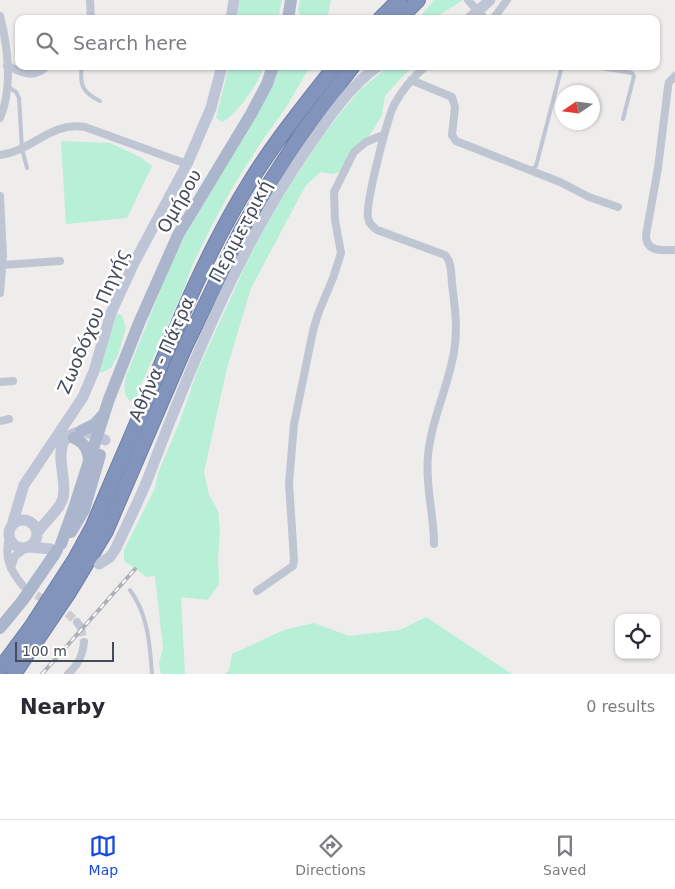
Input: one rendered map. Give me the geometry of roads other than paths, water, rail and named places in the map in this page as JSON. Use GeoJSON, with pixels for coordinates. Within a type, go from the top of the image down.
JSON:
{"type":"FeatureCollection","features":[{"type":"Feature","properties":{"kind":"highway"},"geometry":{"type":"LineString","coordinates":[[384,15],[399,0]]}},
{"type":"Feature","properties":{"kind":"highway"},"geometry":{"type":"LineString","coordinates":[[403,15],[418,0]]}},
{"type":"Feature","properties":{"kind":"highway","name":"Αθήνα - Πάτρα"},"geometry":{"type":"LineString","coordinates":[[0,669],[31,628],[92,526],[182,314],[206,262],[228,221],[250,182],[332,70]]}},
{"type":"Feature","properties":{"kind":"highway","name":"Αθήνα - Πάτρα"},"geometry":{"type":"LineString","coordinates":[[14,674],[68,594],[106,531],[185,347],[242,229],[304,130],[350,70]]}},
{"type":"Feature","properties":{"kind":"main road"},"geometry":{"type":"LineString","coordinates":[[232,15],[234,0]]}},
{"type":"Feature","properties":{"kind":"main road"},"geometry":{"type":"LineString","coordinates":[[289,15],[291,0]]}},
{"type":"Feature","properties":{"kind":"main road"},"geometry":{"type":"LineString","coordinates":[[474,15],[490,0]]}},
{"type":"Feature","properties":{"kind":"main road","name":"Ζωοδόχου Πηγής"},"geometry":{"type":"LineString","coordinates":[[12,525],[18,501],[30,474],[86,391],[111,314],[142,249],[188,164],[211,108],[221,70]]}},
{"type":"Feature","properties":{"kind":"main road","name":"Ομήρου"},"geometry":{"type":"LineString","coordinates":[[0,628],[61,553],[84,510],[105,413],[139,323],[178,235],[251,114],[271,70]]}},
{"type":"Feature","properties":{"kind":"main road","name":"Περιμετρική"},"geometry":{"type":"LineString","coordinates":[[99,564],[110,557],[116,548],[146,483],[191,371],[255,233],[284,183],[330,116],[355,86],[373,70]]}},
{"type":"Feature","properties":{"kind":"main road","name":"Ομήρου"},"geometry":{"type":"LineString","coordinates":[[61,553],[90,462],[116,402],[126,358]]}},
{"type":"Feature","properties":{"kind":"main road"},"geometry":{"type":"LineString","coordinates":[[27,548],[34,543],[37,534],[63,499],[64,486],[60,456],[62,444],[95,424],[105,413]]}},
{"type":"Feature","properties":{"kind":"main road"},"geometry":{"type":"LineString","coordinates":[[74,436],[89,431],[100,440]]}},
{"type":"Feature","properties":{"kind":"main road"},"geometry":{"type":"LineString","coordinates":[[74,436],[88,449],[90,462]]}},
{"type":"Feature","properties":{"kind":"main road"},"geometry":{"type":"LineString","coordinates":[[18,501],[27,520],[35,526],[42,543],[51,549],[27,548],[14,545],[9,538],[12,525],[16,522],[27,520],[39,520],[52,514]]}},
{"type":"Feature","properties":{"kind":"street"},"geometry":{"type":"LineString","coordinates":[[90,0],[91,15]]}},
{"type":"Feature","properties":{"kind":"street"},"geometry":{"type":"LineString","coordinates":[[468,0],[481,15]]}},
{"type":"Feature","properties":{"kind":"street"},"geometry":{"type":"LineString","coordinates":[[496,15],[507,0]]}},
{"type":"Feature","properties":{"kind":"street"},"geometry":{"type":"LineString","coordinates":[[0,16],[5,39],[7,66],[4,87],[6,98],[0,118]]}},
{"type":"Feature","properties":{"kind":"street"},"geometry":{"type":"LineString","coordinates":[[7,66],[15,69]]}},
{"type":"Feature","properties":{"kind":"street"},"geometry":{"type":"LineString","coordinates":[[18,70],[29,74],[43,70]]}},
{"type":"Feature","properties":{"kind":"street"},"geometry":{"type":"LineString","coordinates":[[422,70],[411,80],[393,107],[383,136],[367,217],[370,225],[377,230],[445,255],[450,262],[455,310],[454,354],[430,439],[428,456],[427,474],[434,515],[434,544]]}},
{"type":"Feature","properties":{"kind":"street"},"geometry":{"type":"LineString","coordinates":[[675,76],[669,82],[668,87],[658,168],[646,235],[646,241],[651,248],[655,250],[675,250]]}},
{"type":"Feature","properties":{"kind":"street"},"geometry":{"type":"LineString","coordinates":[[411,80],[431,90],[452,97],[455,107],[452,135],[456,141],[560,182],[589,197],[618,207]]}},
{"type":"Feature","properties":{"kind":"street"},"geometry":{"type":"LineString","coordinates":[[0,155],[22,149],[53,130],[67,126],[76,126],[85,127],[188,164]]}},
{"type":"Feature","properties":{"kind":"street"},"geometry":{"type":"LineString","coordinates":[[256,591],[293,566],[289,483],[294,424],[313,331],[341,253],[335,220],[334,192],[354,152],[366,142],[383,136]]}},
{"type":"Feature","properties":{"kind":"street"},"geometry":{"type":"LineString","coordinates":[[0,201],[3,265],[0,293]]}},
{"type":"Feature","properties":{"kind":"street"},"geometry":{"type":"LineString","coordinates":[[3,265],[60,261]]}},
{"type":"Feature","properties":{"kind":"street"},"geometry":{"type":"LineString","coordinates":[[0,382],[13,381]]}},
{"type":"Feature","properties":{"kind":"street"},"geometry":{"type":"LineString","coordinates":[[0,421],[9,419]]}},
{"type":"Feature","properties":{"kind":"street"},"geometry":{"type":"LineString","coordinates":[[9,538],[6,554],[10,570],[23,586]]}},
{"type":"Feature","properties":{"kind":"street"},"geometry":{"type":"LineString","coordinates":[[10,570],[15,556],[27,548]]}},
{"type":"Feature","properties":{"kind":"street"},"geometry":{"type":"LineString","coordinates":[[68,674],[79,662],[84,642]]}},
{"type":"Feature","properties":{"kind":"lane"},"geometry":{"type":"LineString","coordinates":[[82,70],[84,89],[88,94],[100,101]]}},
{"type":"Feature","properties":{"kind":"lane"},"geometry":{"type":"LineString","coordinates":[[531,170],[536,166],[561,70]]}},
{"type":"Feature","properties":{"kind":"lane"},"geometry":{"type":"LineString","coordinates":[[614,70],[632,73],[634,76],[623,119]]}},
{"type":"Feature","properties":{"kind":"lane"},"geometry":{"type":"LineString","coordinates":[[4,87],[16,92],[20,98],[22,149],[28,168]]}},
{"type":"Feature","properties":{"kind":"lane"},"geometry":{"type":"LineString","coordinates":[[130,590],[137,602],[150,640],[152,674]]}},
{"type":"Feature","properties":{"kind":"tunnel"},"geometry":{"type":"LineString","coordinates":[[26,589],[67,613],[77,622]]}},
{"type":"Feature","properties":{"kind":"tunnel"},"geometry":{"type":"LineString","coordinates":[[81,628],[84,642]]}},
{"type":"Feature","properties":{"kind":"railway"},"geometry":{"type":"LineString","coordinates":[[42,674],[135,569]]}}]}
